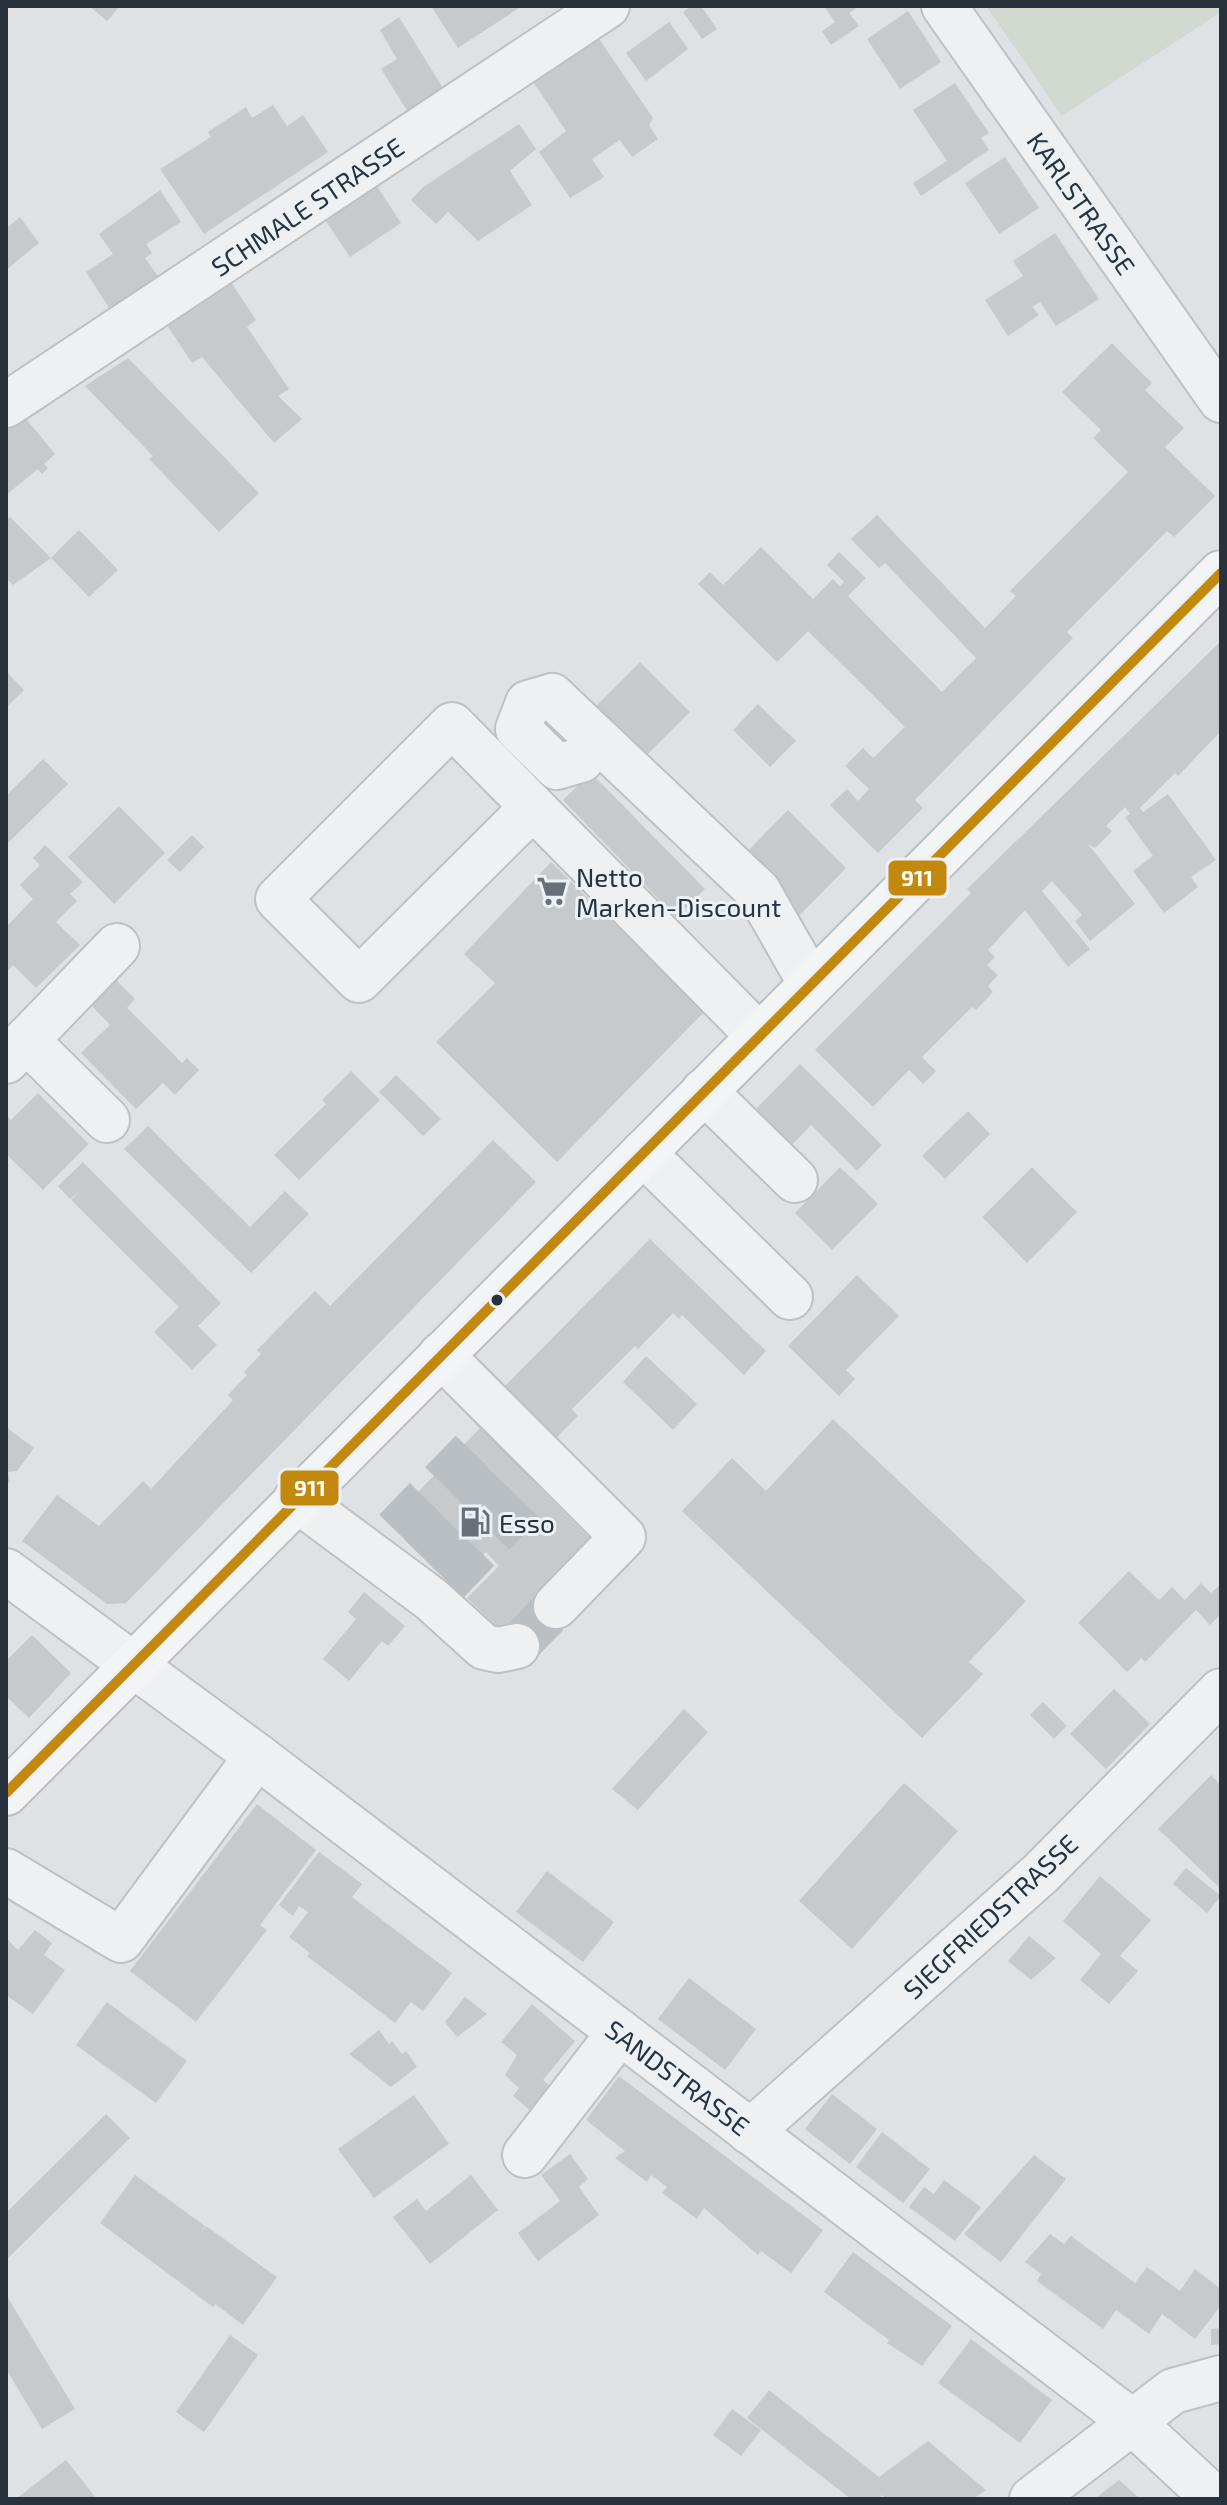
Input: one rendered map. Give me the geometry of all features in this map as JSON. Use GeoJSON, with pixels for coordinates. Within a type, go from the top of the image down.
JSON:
{"type":"FeatureCollection","features":[{"type":"Feature","properties":{"kind":"main road"},"geometry":{"type":"LineString","coordinates":[[6,1793],[1221,573]]}},
{"type":"Feature","properties":{"kind":"street","name":"SCHMALE STRASSE"},"geometry":{"type":"LineString","coordinates":[[6,405],[607,6]]}},
{"type":"Feature","properties":{"kind":"street","name":"KARLSTRASSE"},"geometry":{"type":"LineString","coordinates":[[944,6],[1221,400]]}},
{"type":"Feature","properties":{"kind":"street"},"geometry":{"type":"LineString","coordinates":[[533,807],[359,980],[278,899],[452,725],[533,807],[759,1036]]}},
{"type":"Feature","properties":{"kind":"street"},"geometry":{"type":"LineString","coordinates":[[597,740],[758,891],[811,984]]}},
{"type":"Feature","properties":{"kind":"street"},"geometry":{"type":"LineString","coordinates":[[107,1120],[16,1050],[117,946]]}},
{"type":"Feature","properties":{"kind":"street"},"geometry":{"type":"LineString","coordinates":[[704,1091],[795,1180]]}},
{"type":"Feature","properties":{"kind":"street"},"geometry":{"type":"LineString","coordinates":[[643,1153],[790,1297]]}},
{"type":"Feature","properties":{"kind":"street"},"geometry":{"type":"LineString","coordinates":[[441,1355],[521,1453],[623,1537],[556,1606]]}},
{"type":"Feature","properties":{"kind":"street"},"geometry":{"type":"LineString","coordinates":[[296,1499],[411,1566],[484,1647],[498,1650],[517,1646]]}},
{"type":"Feature","properties":{"kind":"street","name":"SANDSTRASSE"},"geometry":{"type":"LineString","coordinates":[[6,1571],[257,1756],[1131,2421],[1215,2499]]}},
{"type":"Feature","properties":{"kind":"street","name":"SIEGFRIEDSTRASSE"},"geometry":{"type":"LineString","coordinates":[[750,2132],[1041,1873],[1221,1691]]}},
{"type":"Feature","properties":{"kind":"street"},"geometry":{"type":"LineString","coordinates":[[6,1871],[121,1940],[257,1756]]}},
{"type":"Feature","properties":{"kind":"street"},"geometry":{"type":"LineString","coordinates":[[525,2155],[620,2032]]}},
{"type":"Feature","properties":{"kind":"street"},"geometry":{"type":"LineString","coordinates":[[1032,2499],[1173,2391],[1221,2378]]}},
{"type":"Feature","properties":{"kind":"shaded area"},"geometry":{"type":"Polygon","coordinates":[[[986,6],[1221,6],[1221,12],[1062,116],[986,6]]]}},
{"type":"Feature","properties":{"kind":"building"},"geometry":{"type":"Polygon","coordinates":[[[89,6],[120,6],[107,21],[89,6]]]}},
{"type":"Feature","properties":{"kind":"building"},"geometry":{"type":"Polygon","coordinates":[[[431,6],[522,6],[458,48],[431,6]]]}},
{"type":"Feature","properties":{"kind":"building"},"geometry":{"type":"Polygon","coordinates":[[[691,6],[701,6],[717,29],[702,39],[683,12],[691,6]]]}},
{"type":"Feature","properties":{"kind":"building"},"geometry":{"type":"Polygon","coordinates":[[[824,6],[859,6],[849,13],[859,26],[831,45],[822,31],[835,22],[824,6]]]}},
{"type":"Feature","properties":{"kind":"building"},"geometry":{"type":"Polygon","coordinates":[[[908,11],[941,62],[900,89],[867,39],[908,11]]]}},
{"type":"Feature","properties":{"kind":"building"},"geometry":{"type":"Polygon","coordinates":[[[399,17],[443,88],[408,112],[381,69],[397,59],[380,30],[399,17]]]}},
{"type":"Feature","properties":{"kind":"building"},"geometry":{"type":"Polygon","coordinates":[[[669,22],[688,49],[646,81],[626,53],[669,22]]]}},
{"type":"Feature","properties":{"kind":"building"},"geometry":{"type":"Polygon","coordinates":[[[597,36],[653,118],[649,125],[658,139],[632,157],[620,140],[592,159],[604,177],[570,198],[539,152],[566,131],[532,80],[597,36]]]}},
{"type":"Feature","properties":{"kind":"building"},"geometry":{"type":"Polygon","coordinates":[[[955,83],[989,133],[981,138],[989,150],[921,196],[913,183],[947,161],[913,110],[955,83]]]}},
{"type":"Feature","properties":{"kind":"building"},"geometry":{"type":"Polygon","coordinates":[[[273,105],[287,126],[303,115],[328,152],[204,234],[160,169],[211,137],[208,132],[246,107],[252,118],[273,105]]]}},
{"type":"Feature","properties":{"kind":"building"},"geometry":{"type":"Polygon","coordinates":[[[519,124],[536,149],[510,171],[532,205],[478,241],[448,212],[436,224],[411,200],[423,187],[519,124]]]}},
{"type":"Feature","properties":{"kind":"building"},"geometry":{"type":"Polygon","coordinates":[[[1005,157],[1039,208],[999,234],[965,183],[1005,157]]]}},
{"type":"Feature","properties":{"kind":"building"},"geometry":{"type":"Polygon","coordinates":[[[375,183],[401,223],[350,257],[323,217],[375,183]]]}},
{"type":"Feature","properties":{"kind":"building"},"geometry":{"type":"Polygon","coordinates":[[[160,190],[181,222],[146,244],[152,253],[145,258],[159,278],[111,311],[86,272],[113,254],[99,234],[160,190]]]}},
{"type":"Feature","properties":{"kind":"building"},"geometry":{"type":"Polygon","coordinates":[[[20,217],[39,243],[6,270],[6,229],[20,217]]]}},
{"type":"Feature","properties":{"kind":"building"},"geometry":{"type":"Polygon","coordinates":[[[1055,233],[1099,299],[1056,326],[1040,302],[1032,307],[1039,315],[1008,336],[985,300],[1023,276],[1013,261],[1055,233]]]}},
{"type":"Feature","properties":{"kind":"building"},"geometry":{"type":"Polygon","coordinates":[[[229,279],[256,320],[247,327],[289,389],[278,396],[302,419],[274,443],[202,357],[192,363],[165,322],[229,279]]]}},
{"type":"Feature","properties":{"kind":"building"},"geometry":{"type":"Polygon","coordinates":[[[1112,343],[1152,383],[1145,390],[1184,428],[1165,447],[1215,496],[1174,537],[1167,531],[1067,632],[1073,638],[915,800],[923,808],[878,853],[830,805],[847,789],[858,801],[869,789],[845,766],[863,748],[873,758],[905,727],[808,631],[777,662],[698,584],[710,572],[723,585],[761,547],[813,599],[833,579],[840,586],[844,582],[827,565],[839,552],[866,578],[848,596],[942,692],[976,658],[885,563],[879,568],[851,539],[877,515],[985,628],[1016,596],[1010,591],[1128,472],[1093,438],[1101,430],[1062,392],[1112,343]]]}},
{"type":"Feature","properties":{"kind":"building"},"geometry":{"type":"Polygon","coordinates":[[[128,358],[259,493],[219,532],[149,459],[153,456],[85,386],[128,358]]]}},
{"type":"Feature","properties":{"kind":"building"},"geometry":{"type":"Polygon","coordinates":[[[24,416],[55,454],[44,464],[48,468],[42,474],[38,469],[6,495],[6,431],[24,416]]]}},
{"type":"Feature","properties":{"kind":"building"},"geometry":{"type":"Polygon","coordinates":[[[10,517],[51,558],[13,585],[6,578],[6,520],[10,517]]]}},
{"type":"Feature","properties":{"kind":"building"},"geometry":{"type":"Polygon","coordinates":[[[79,530],[118,570],[89,597],[51,558],[79,530]]]}},
{"type":"Feature","properties":{"kind":"building"},"geometry":{"type":"Polygon","coordinates":[[[1221,641],[1221,731],[1178,776],[1175,773],[1140,808],[1143,812],[1168,794],[1216,860],[1191,877],[1198,887],[1164,913],[1133,871],[1153,856],[1125,817],[1130,814],[1125,807],[1106,826],[1112,831],[1095,848],[1088,844],[1135,904],[1090,941],[1075,921],[1082,915],[1052,881],[1042,891],[1090,949],[1068,967],[1025,910],[988,950],[995,957],[987,965],[998,975],[988,986],[993,992],[976,1010],[972,1007],[922,1057],[936,1071],[923,1084],[909,1070],[873,1107],[815,1050],[971,893],[967,889],[1221,641]]]}},
{"type":"Feature","properties":{"kind":"building"},"geometry":{"type":"Polygon","coordinates":[[[640,662],[690,712],[643,759],[593,709],[640,662]]]}},
{"type":"Feature","properties":{"kind":"building"},"geometry":{"type":"Polygon","coordinates":[[[6,671],[24,690],[6,708],[6,671]]]}},
{"type":"Feature","properties":{"kind":"building"},"geometry":{"type":"Polygon","coordinates":[[[758,704],[796,741],[770,767],[733,730],[758,704]]]}},
{"type":"Feature","properties":{"kind":"building"},"geometry":{"type":"Polygon","coordinates":[[[43,759],[68,784],[6,845],[6,796],[43,759]]]}},
{"type":"Feature","properties":{"kind":"building"},"geometry":{"type":"Polygon","coordinates":[[[591,773],[705,889],[676,917],[563,800],[591,773]]]}},
{"type":"Feature","properties":{"kind":"building"},"geometry":{"type":"Polygon","coordinates":[[[119,806],[165,853],[114,904],[68,857],[119,806]]]}},
{"type":"Feature","properties":{"kind":"building"},"geometry":{"type":"Polygon","coordinates":[[[788,810],[846,868],[799,916],[741,858],[788,810]]]}},
{"type":"Feature","properties":{"kind":"building"},"geometry":{"type":"Polygon","coordinates":[[[192,835],[204,847],[180,872],[167,860],[192,835]]]}},
{"type":"Feature","properties":{"kind":"building"},"geometry":{"type":"Polygon","coordinates":[[[45,845],[83,882],[70,894],[77,901],[56,922],[80,945],[36,988],[13,965],[6,973],[6,927],[33,899],[20,885],[40,865],[33,858],[45,845]]]}},
{"type":"Feature","properties":{"kind":"building"},"geometry":{"type":"Polygon","coordinates":[[[551,862],[704,1012],[557,1162],[436,1042],[495,983],[464,954],[551,862]]]}},
{"type":"Feature","properties":{"kind":"building"},"geometry":{"type":"Polygon","coordinates":[[[111,975],[135,999],[127,1008],[182,1063],[187,1058],[199,1070],[175,1095],[163,1083],[136,1109],[81,1053],[110,1025],[86,1000],[111,975]]]}},
{"type":"Feature","properties":{"kind":"building"},"geometry":{"type":"Polygon","coordinates":[[[800,1064],[882,1145],[857,1171],[811,1125],[787,1150],[751,1114],[800,1064]]]}},
{"type":"Feature","properties":{"kind":"building"},"geometry":{"type":"Polygon","coordinates":[[[351,1071],[380,1100],[299,1180],[274,1155],[326,1104],[322,1100],[351,1071]]]}},
{"type":"Feature","properties":{"kind":"building"},"geometry":{"type":"Polygon","coordinates":[[[396,1075],[441,1119],[423,1136],[379,1092],[396,1075]]]}},
{"type":"Feature","properties":{"kind":"building"},"geometry":{"type":"Polygon","coordinates":[[[38,1093],[89,1144],[43,1190],[6,1154],[6,1115],[11,1120],[38,1093]]]}},
{"type":"Feature","properties":{"kind":"building"},"geometry":{"type":"Polygon","coordinates":[[[968,1111],[990,1134],[945,1179],[922,1156],[968,1111]]]}},
{"type":"Feature","properties":{"kind":"building"},"geometry":{"type":"Polygon","coordinates":[[[148,1126],[250,1227],[285,1191],[309,1214],[251,1273],[124,1149],[148,1126]]]}},
{"type":"Feature","properties":{"kind":"building"},"geometry":{"type":"Polygon","coordinates":[[[493,1140],[536,1182],[126,1603],[107,1604],[22,1541],[57,1495],[99,1526],[143,1481],[151,1489],[233,1400],[228,1395],[261,1354],[257,1350],[315,1291],[330,1306],[493,1140]]]}},
{"type":"Feature","properties":{"kind":"building"},"geometry":{"type":"Polygon","coordinates":[[[83,1162],[221,1303],[198,1326],[217,1345],[192,1370],[154,1332],[179,1307],[71,1200],[81,1190],[70,1199],[58,1186],[83,1162]]]}},
{"type":"Feature","properties":{"kind":"building"},"geometry":{"type":"Polygon","coordinates":[[[840,1167],[878,1204],[832,1250],[795,1213],[840,1167]]]}},
{"type":"Feature","properties":{"kind":"building"},"geometry":{"type":"Polygon","coordinates":[[[1032,1167],[1077,1212],[1027,1263],[982,1217],[1032,1167]]]}},
{"type":"Feature","properties":{"kind":"building"},"geometry":{"type":"Polygon","coordinates":[[[650,1239],[766,1351],[744,1375],[682,1315],[679,1319],[673,1313],[572,1409],[578,1416],[556,1438],[502,1389],[650,1239]]]}},
{"type":"Feature","properties":{"kind":"building"},"geometry":{"type":"Polygon","coordinates":[[[857,1275],[899,1316],[846,1370],[855,1379],[839,1396],[788,1346],[857,1275]]]}},
{"type":"Feature","properties":{"kind":"building"},"geometry":{"type":"Polygon","coordinates":[[[646,1356],[697,1404],[673,1430],[623,1382],[646,1356]]]}},
{"type":"Feature","properties":{"kind":"building"},"geometry":{"type":"Polygon","coordinates":[[[833,1419],[1026,1601],[969,1662],[983,1674],[922,1738],[682,1511],[732,1458],[766,1491],[833,1419]]]}},
{"type":"Feature","properties":{"kind":"building"},"geometry":{"type":"Polygon","coordinates":[[[6,1427],[34,1448],[17,1471],[8,1472],[10,1481],[6,1486],[6,1427]]]}},
{"type":"Feature","properties":{"kind":"building"},"geometry":{"type":"Polygon","coordinates":[[[480,1428],[592,1540],[567,1617],[528,1657],[467,1598],[499,1566],[486,1552],[452,1586],[388,1523],[480,1428]]]}},
{"type":"Feature","properties":{"kind":"building"},"geometry":{"type":"Polygon","coordinates":[[[1129,1571],[1159,1600],[1172,1587],[1185,1600],[1201,1583],[1211,1593],[1221,1584],[1221,1614],[1210,1625],[1196,1610],[1145,1662],[1141,1658],[1127,1672],[1078,1623],[1129,1571]]]}},
{"type":"Feature","properties":{"kind":"building"},"geometry":{"type":"Polygon","coordinates":[[[364,1592],[405,1626],[388,1646],[382,1641],[349,1681],[323,1659],[356,1619],[348,1612],[364,1592]]]}},
{"type":"Feature","properties":{"kind":"building"},"geometry":{"type":"Polygon","coordinates":[[[32,1635],[71,1673],[29,1718],[6,1696],[6,1661],[32,1635]]]}},
{"type":"Feature","properties":{"kind":"building"},"geometry":{"type":"Polygon","coordinates":[[[1114,1689],[1150,1724],[1106,1769],[1070,1734],[1114,1689]]]}},
{"type":"Feature","properties":{"kind":"building"},"geometry":{"type":"Polygon","coordinates":[[[1043,1702],[1067,1726],[1054,1739],[1030,1715],[1043,1702]]]}},
{"type":"Feature","properties":{"kind":"building"},"geometry":{"type":"Polygon","coordinates":[[[684,1709],[708,1732],[638,1810],[612,1789],[684,1709]]]}},
{"type":"Feature","properties":{"kind":"building"},"geometry":{"type":"Polygon","coordinates":[[[1211,1775],[1221,1785],[1221,1889],[1158,1829],[1211,1775]]]}},
{"type":"Feature","properties":{"kind":"building"},"geometry":{"type":"Polygon","coordinates":[[[904,1783],[958,1831],[852,1949],[799,1901],[904,1783]]]}},
{"type":"Feature","properties":{"kind":"building"},"geometry":{"type":"Polygon","coordinates":[[[257,1804],[316,1850],[260,1925],[267,1930],[196,2022],[130,1971],[257,1804]]]}},
{"type":"Feature","properties":{"kind":"building"},"geometry":{"type":"Polygon","coordinates":[[[319,1852],[362,1884],[352,1897],[452,1973],[423,2011],[411,2002],[395,2023],[307,1956],[310,1953],[289,1937],[308,1912],[299,1906],[293,1916],[279,1905],[319,1852]]]}},
{"type":"Feature","properties":{"kind":"building"},"geometry":{"type":"Polygon","coordinates":[[[1186,1868],[1221,1896],[1207,1913],[1173,1884],[1186,1868]]]}},
{"type":"Feature","properties":{"kind":"building"},"geometry":{"type":"Polygon","coordinates":[[[547,1871],[614,1922],[583,1962],[516,1912],[547,1871]]]}},
{"type":"Feature","properties":{"kind":"building"},"geometry":{"type":"Polygon","coordinates":[[[1100,1876],[1151,1920],[1120,1956],[1138,1971],[1109,2004],[1080,1980],[1101,1954],[1063,1921],[1100,1876]]]}},
{"type":"Feature","properties":{"kind":"building"},"geometry":{"type":"Polygon","coordinates":[[[35,1930],[52,1943],[44,1955],[65,1970],[33,2014],[6,1995],[6,1938],[18,1950],[35,1930]]]}},
{"type":"Feature","properties":{"kind":"building"},"geometry":{"type":"Polygon","coordinates":[[[1029,1936],[1056,1958],[1031,1980],[1008,1961],[1029,1936]]]}},
{"type":"Feature","properties":{"kind":"building"},"geometry":{"type":"Polygon","coordinates":[[[689,1978],[756,2029],[725,2070],[658,2019],[689,1978]]]}},
{"type":"Feature","properties":{"kind":"building"},"geometry":{"type":"Polygon","coordinates":[[[465,1997],[487,2014],[457,2037],[445,2022],[465,1997]]]}},
{"type":"Feature","properties":{"kind":"building"},"geometry":{"type":"Polygon","coordinates":[[[107,2002],[187,2061],[156,2103],[76,2045],[107,2002]]]}},
{"type":"Feature","properties":{"kind":"building"},"geometry":{"type":"Polygon","coordinates":[[[532,2004],[575,2041],[543,2080],[557,2091],[536,2115],[513,2096],[519,2088],[505,2075],[517,2055],[501,2042],[532,2004]]]}},
{"type":"Feature","properties":{"kind":"building"},"geometry":{"type":"Polygon","coordinates":[[[379,2030],[389,2044],[392,2041],[402,2054],[406,2051],[417,2067],[391,2087],[349,2054],[379,2030]]]}},
{"type":"Feature","properties":{"kind":"building"},"geometry":{"type":"Polygon","coordinates":[[[619,2076],[823,2230],[791,2273],[761,2251],[758,2255],[704,2208],[697,2219],[662,2193],[667,2187],[651,2175],[647,2182],[615,2158],[625,2151],[586,2120],[619,2076]]]}},
{"type":"Feature","properties":{"kind":"building"},"geometry":{"type":"Polygon","coordinates":[[[832,2094],[877,2129],[850,2164],[805,2129],[832,2094]]]}},
{"type":"Feature","properties":{"kind":"building"},"geometry":{"type":"Polygon","coordinates":[[[414,2095],[449,2144],[374,2198],[338,2149],[414,2095]]]}},
{"type":"Feature","properties":{"kind":"building"},"geometry":{"type":"Polygon","coordinates":[[[106,2114],[130,2138],[6,2260],[6,2213],[106,2114]]]}},
{"type":"Feature","properties":{"kind":"building"},"geometry":{"type":"Polygon","coordinates":[[[882,2132],[930,2169],[903,2203],[856,2167],[882,2132]]]}},
{"type":"Feature","properties":{"kind":"building"},"geometry":{"type":"Polygon","coordinates":[[[570,2154],[588,2179],[579,2187],[599,2215],[538,2261],[518,2233],[560,2201],[541,2175],[570,2154]]]}},
{"type":"Feature","properties":{"kind":"building"},"geometry":{"type":"Polygon","coordinates":[[[1034,2155],[1066,2179],[1001,2262],[964,2234],[1034,2155]]]}},
{"type":"Feature","properties":{"kind":"building"},"geometry":{"type":"Polygon","coordinates":[[[135,2175],[205,2226],[198,2236],[206,2226],[277,2277],[243,2325],[215,2304],[213,2307],[100,2223],[135,2175]]]}},
{"type":"Feature","properties":{"kind":"building"},"geometry":{"type":"Polygon","coordinates":[[[471,2175],[498,2210],[430,2264],[393,2217],[417,2199],[426,2211],[471,2175]]]}},
{"type":"Feature","properties":{"kind":"building"},"geometry":{"type":"Polygon","coordinates":[[[944,2180],[981,2207],[955,2241],[909,2207],[924,2187],[934,2194],[944,2180]]]}},
{"type":"Feature","properties":{"kind":"building"},"geometry":{"type":"Polygon","coordinates":[[[1050,2234],[1064,2244],[1071,2236],[1135,2283],[1147,2267],[1180,2291],[1195,2269],[1221,2289],[1221,2305],[1195,2339],[1162,2314],[1149,2334],[1116,2310],[1103,2329],[1037,2281],[1041,2274],[1025,2262],[1050,2234]]]}},
{"type":"Feature","properties":{"kind":"building"},"geometry":{"type":"Polygon","coordinates":[[[853,2252],[952,2326],[922,2366],[887,2343],[889,2340],[824,2292],[853,2252]]]}},
{"type":"Feature","properties":{"kind":"building"},"geometry":{"type":"Polygon","coordinates":[[[8,2298],[75,2409],[42,2429],[6,2369],[8,2298]]]}},
{"type":"Feature","properties":{"kind":"building"},"geometry":{"type":"Polygon","coordinates":[[[1221,2328],[1221,2344],[1211,2345],[1211,2329],[1221,2328]]]}},
{"type":"Feature","properties":{"kind":"building"},"geometry":{"type":"Polygon","coordinates":[[[230,2335],[258,2355],[204,2432],[176,2412],[230,2335]]]}},
{"type":"Feature","properties":{"kind":"building"},"geometry":{"type":"Polygon","coordinates":[[[971,2339],[1052,2400],[1020,2443],[938,2383],[971,2339]]]}},
{"type":"Feature","properties":{"kind":"building"},"geometry":{"type":"Polygon","coordinates":[[[769,2390],[879,2477],[928,2441],[986,2490],[973,2499],[886,2499],[882,2495],[879,2499],[851,2499],[747,2418],[769,2390]]]}},
{"type":"Feature","properties":{"kind":"building"},"geometry":{"type":"Polygon","coordinates":[[[732,2409],[761,2430],[741,2456],[713,2435],[732,2409]]]}},
{"type":"Feature","properties":{"kind":"building"},"geometry":{"type":"Polygon","coordinates":[[[66,2460],[97,2499],[16,2499],[66,2460]]]}},
{"type":"Feature","properties":{"kind":"building"},"geometry":{"type":"Polygon","coordinates":[[[1119,2480],[1140,2499],[1094,2499],[1119,2480]]]}},
{"type":"Feature","properties":{"kind":"tunnel"},"geometry":{"type":"LineString","coordinates":[[395,1530],[487,1435]]}},
{"type":"Feature","properties":{"kind":"tunnel"},"geometry":{"type":"LineString","coordinates":[[420,1555],[513,1460]]}},
{"type":"Feature","properties":{"kind":"tunnel"},"geometry":{"type":"LineString","coordinates":[[448,1582],[540,1486]]}},
{"type":"Feature","properties":{"kind":"tunnel"},"geometry":{"type":"LineString","coordinates":[[517,1646],[556,1606]]}},
{"type":"Feature","properties":{"kind":"transit line","name":"911"},"geometry":{"type":"LineString","coordinates":[[6,1793],[1221,573]]}},
{"type":"Feature","properties":{"kind":"place","name":"Netto Marken-Discount"},"geometry":{"type":"Point","coordinates":[552,891]}},
{"type":"Feature","properties":{"kind":"place","name":"Esso"},"geometry":{"type":"Point","coordinates":[475,1522]}}]}
